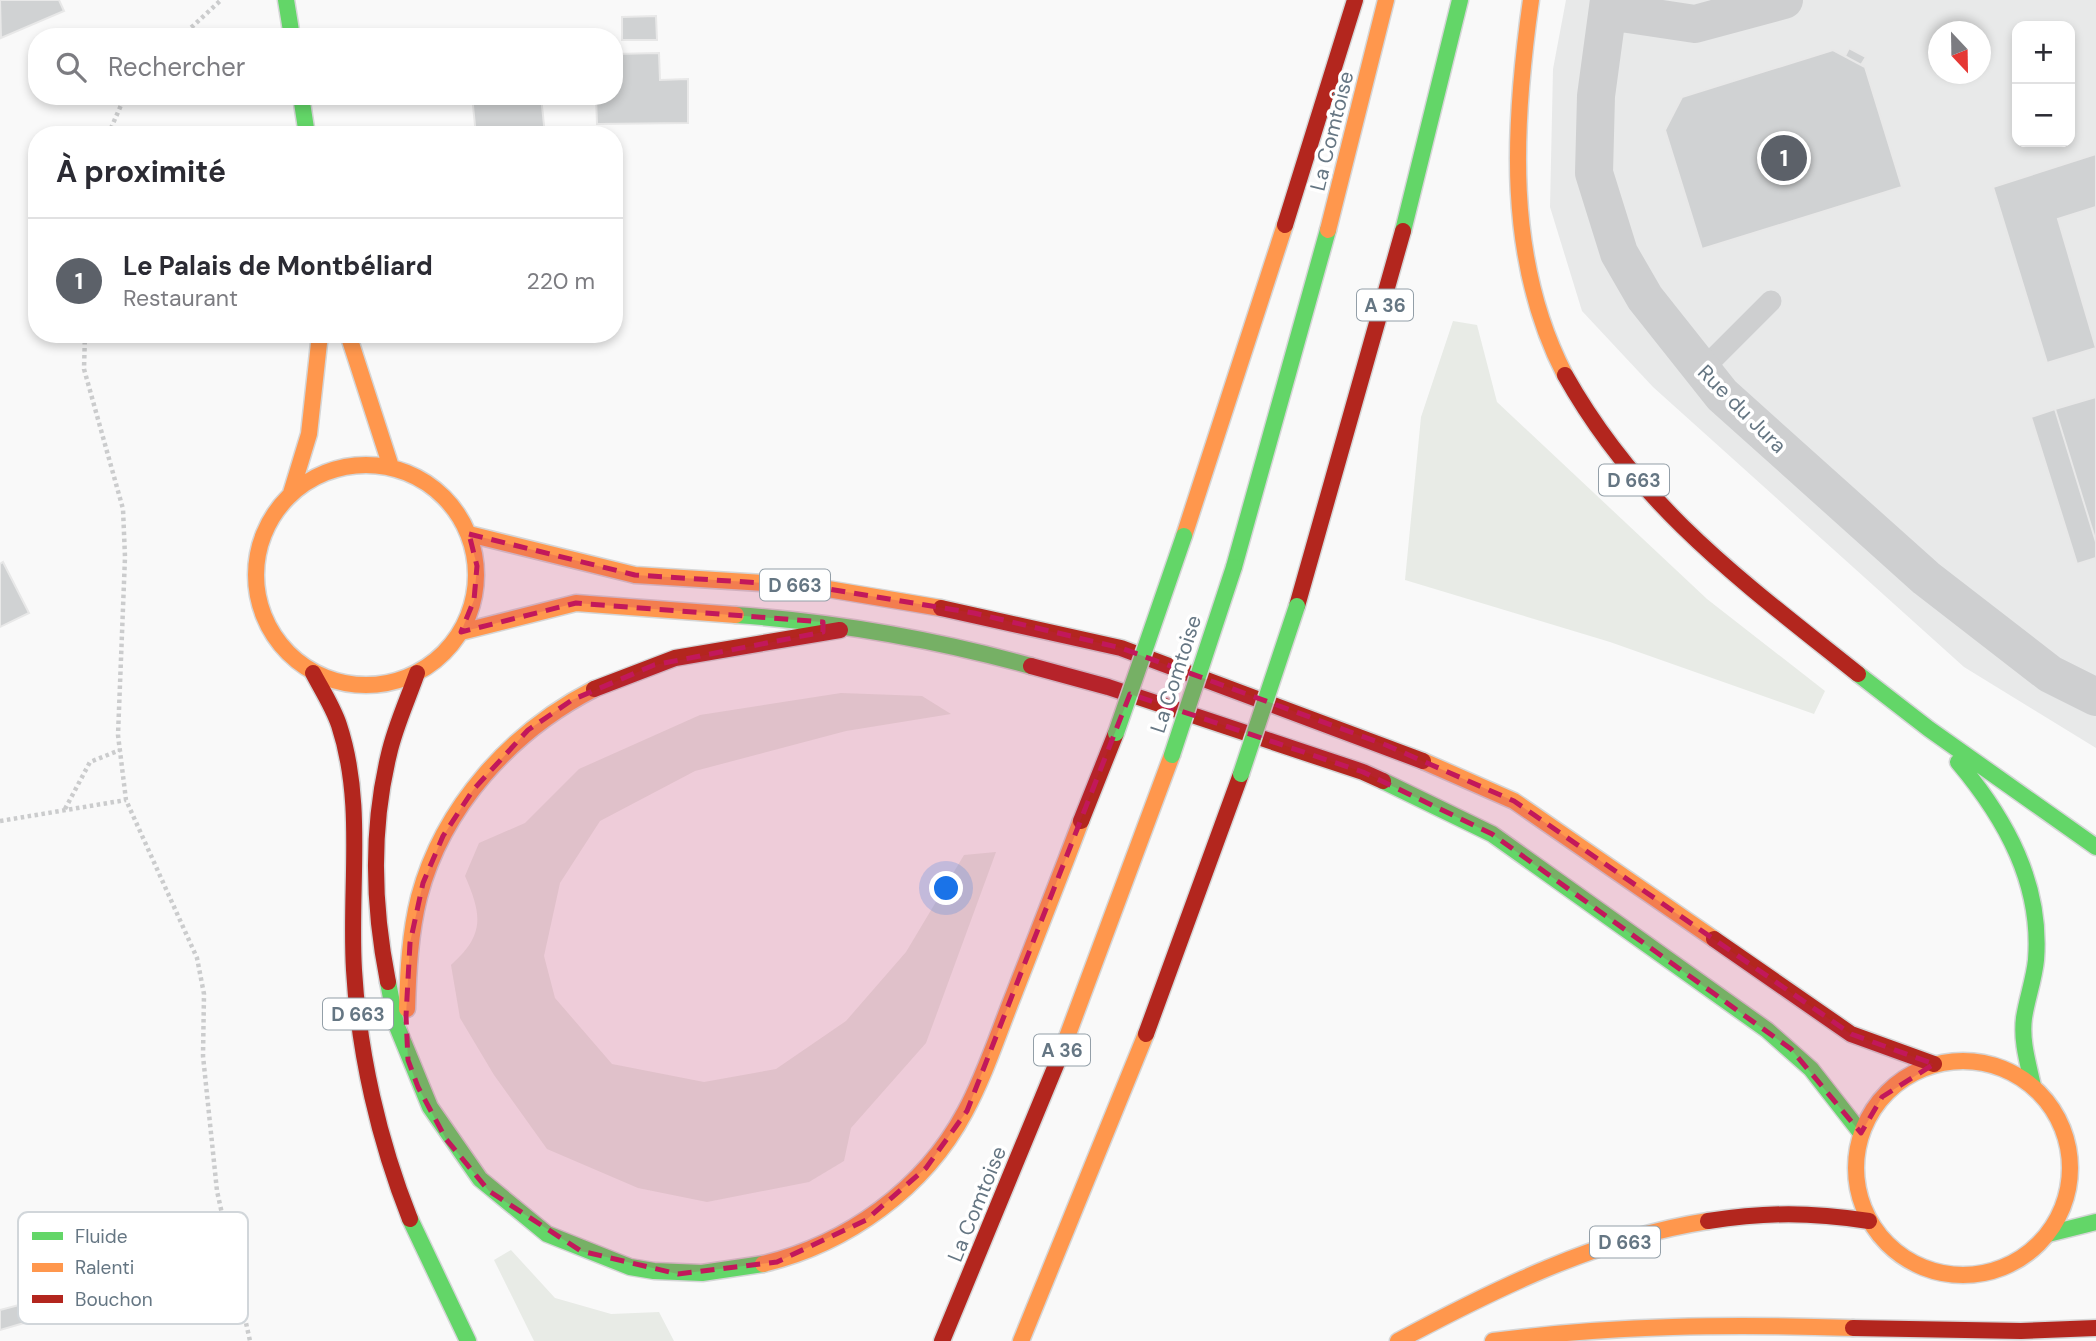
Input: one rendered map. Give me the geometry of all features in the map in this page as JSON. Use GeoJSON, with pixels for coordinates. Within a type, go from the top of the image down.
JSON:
{"type":"FeatureCollection","features":[{"type":"Feature","properties":{"kind":"main road"},"geometry":{"type":"LineString","coordinates":[[286,0],[291,28]]}},
{"type":"Feature","properties":{"kind":"main road"},"geometry":{"type":"LineString","coordinates":[[839,630],[684,657],[626,674],[572,700],[528,730],[507,751],[455,816],[423,883],[410,943],[408,1060],[439,1127],[489,1191],[539,1228],[580,1251],[647,1271],[708,1274],[777,1262],[838,1237],[866,1220],[910,1184],[943,1149],[967,1111],[1116,733],[1256,318],[1355,0]]}},
{"type":"Feature","properties":{"kind":"main road","name":"La Comtoise"},"geometry":{"type":"LineString","coordinates":[[942,1341],[1073,1024],[1172,755],[1234,567],[1307,313],[1386,0]]}},
{"type":"Feature","properties":{"kind":"main road","name":"A 36"},"geometry":{"type":"LineString","coordinates":[[1020,1341],[1108,1133],[1241,774],[1297,606],[1390,285],[1460,0]]}},
{"type":"Feature","properties":{"kind":"main road","name":"D 663"},"geometry":{"type":"LineString","coordinates":[[1531,0],[1516,114],[1518,195],[1531,278],[1542,322],[1583,410],[1604,443],[1664,514],[1760,596],[1928,728],[2032,798],[2096,847]]}},
{"type":"Feature","properties":{"kind":"main road"},"geometry":{"type":"LineString","coordinates":[[302,105],[306,126]]}},
{"type":"Feature","properties":{"kind":"main road"},"geometry":{"type":"LineString","coordinates":[[291,493],[321,474],[355,465],[391,467],[424,481],[451,503],[469,534],[477,566],[474,600],[461,632],[440,658],[417,673],[379,686],[345,685],[313,673],[285,652],[265,623],[256,589],[257,554],[269,521],[291,493],[307,456],[313,424],[319,343]]}},
{"type":"Feature","properties":{"kind":"main road"},"geometry":{"type":"LineString","coordinates":[[351,343],[391,467]]}},
{"type":"Feature","properties":{"kind":"main road","name":"D 663"},"geometry":{"type":"LineString","coordinates":[[469,534],[635,575],[810,586],[974,612],[1121,648],[1386,745],[1514,801],[1852,1034],[1934,1065]]}},
{"type":"Feature","properties":{"kind":"main road","name":"D 663"},"geometry":{"type":"LineString","coordinates":[[461,632],[576,603],[770,617],[970,649],[1108,687],[1363,772],[1480,828],[1791,1049],[1861,1133]]}},
{"type":"Feature","properties":{"kind":"main road","name":"D 663"},"geometry":{"type":"LineString","coordinates":[[313,673],[340,728],[349,773],[354,969],[365,1071],[374,1113],[400,1197],[424,1256],[468,1341]]}},
{"type":"Feature","properties":{"kind":"main road","name":"D 663"},"geometry":{"type":"LineString","coordinates":[[408,1060],[389,996],[382,958],[377,891],[378,843],[383,780],[390,746],[417,673]]}},
{"type":"Feature","properties":{"kind":"main road","name":"D 663"},"geometry":{"type":"LineString","coordinates":[[1928,728],[1972,777],[1996,812],[2021,857],[2029,882],[2035,911],[2036,960],[2023,1028],[2033,1086]]}},
{"type":"Feature","properties":{"kind":"main road"},"geometry":{"type":"LineString","coordinates":[[1976,1061],[2016,1074],[2033,1086],[2046,1099],[2064,1130],[2069,1151],[2069,1184],[2059,1216],[2048,1234],[2029,1253],[2006,1267],[1982,1274],[1955,1275],[1929,1270],[1906,1259],[1885,1243],[1869,1221],[1860,1200],[1856,1178],[1861,1133],[1870,1114],[1889,1090],[1914,1072],[1934,1065],[1976,1061]]}},
{"type":"Feature","properties":{"kind":"main road"},"geometry":{"type":"LineString","coordinates":[[2064,1130],[2088,1145]]}},
{"type":"Feature","properties":{"kind":"main road","name":"D 663"},"geometry":{"type":"LineString","coordinates":[[1398,1341],[1490,1294],[1549,1269],[1609,1247],[1698,1223],[1806,1210],[1869,1221]]}},
{"type":"Feature","properties":{"kind":"main road"},"geometry":{"type":"LineString","coordinates":[[2048,1234],[2096,1222]]}},
{"type":"Feature","properties":{"kind":"main road"},"geometry":{"type":"LineString","coordinates":[[1493,1341],[1598,1327],[1662,1323],[1751,1333],[2022,1332],[2096,1328]]}},
{"type":"Feature","properties":{"kind":"street"},"geometry":{"type":"LineString","coordinates":[[1609,5],[1695,24],[1784,0]]}},
{"type":"Feature","properties":{"kind":"street","name":"Rue du Jura"},"geometry":{"type":"LineString","coordinates":[[1609,5],[1596,96],[1594,173],[1619,253],[1645,298],[1722,395],[1926,578],[2050,674],[2096,697]]}},
{"type":"Feature","properties":{"kind":"lane"},"geometry":{"type":"LineString","coordinates":[[1702,371],[1771,301]]}},
{"type":"Feature","properties":{"kind":"path"},"geometry":{"type":"LineString","coordinates":[[190,28],[220,0]]}},
{"type":"Feature","properties":{"kind":"path"},"geometry":{"type":"LineString","coordinates":[[112,126],[121,105]]}},
{"type":"Feature","properties":{"kind":"path"},"geometry":{"type":"LineString","coordinates":[[85,343],[84,369],[123,509],[125,557],[118,735],[126,800],[197,958],[204,995],[203,1056],[222,1212]]}},
{"type":"Feature","properties":{"kind":"path"},"geometry":{"type":"LineString","coordinates":[[65,808],[89,762],[120,750]]}},
{"type":"Feature","properties":{"kind":"path"},"geometry":{"type":"LineString","coordinates":[[0,821],[26,819],[65,808],[126,800]]}},
{"type":"Feature","properties":{"kind":"highlighted area"},"geometry":{"type":"Polygon","coordinates":[[[469,534],[635,575],[810,586],[974,613],[1121,648],[1386,745],[1514,801],[1851,1034],[1934,1064],[1882,1097],[1861,1133],[1791,1049],[1492,834],[1363,772],[1130,694],[967,1111],[926,1168],[866,1220],[777,1262],[678,1274],[581,1251],[489,1191],[446,1139],[418,1087],[408,1060],[406,1016],[410,943],[423,883],[443,836],[473,790],[528,730],[572,700],[654,665],[823,632],[823,622],[576,603],[461,632],[474,600],[477,566],[469,534]]]}},
{"type":"Feature","properties":{"kind":"shaded area"},"geometry":{"type":"Polygon","coordinates":[[[1566,0],[2096,0],[2096,748],[1964,667],[1653,387],[1582,311],[1550,207],[1553,69],[1566,0]]]}},
{"type":"Feature","properties":{"kind":"shaded area"},"geometry":{"type":"Polygon","coordinates":[[[1453,321],[1477,325],[1497,402],[1707,599],[1825,691],[1814,714],[1610,642],[1405,580],[1421,417],[1453,321]]]}},
{"type":"Feature","properties":{"kind":"shaded area"},"geometry":{"type":"Polygon","coordinates":[[[841,693],[922,696],[951,714],[846,731],[695,771],[600,821],[560,883],[544,956],[555,998],[612,1064],[704,1082],[776,1069],[846,1021],[906,952],[964,855],[996,852],[926,1043],[851,1128],[844,1161],[809,1182],[707,1202],[638,1188],[547,1149],[494,1075],[460,1018],[451,965],[470,944],[475,934],[477,913],[465,876],[479,843],[525,823],[579,769],[700,715],[841,693]]]}},
{"type":"Feature","properties":{"kind":"shaded area"},"geometry":{"type":"Polygon","coordinates":[[[511,1250],[555,1298],[611,1314],[659,1312],[674,1341],[534,1341],[494,1260],[511,1250]]]}},
{"type":"Feature","properties":{"kind":"building"},"geometry":{"type":"Polygon","coordinates":[[[0,0],[59,0],[64,11],[1,38],[0,0]]]}},
{"type":"Feature","properties":{"kind":"building"},"geometry":{"type":"Polygon","coordinates":[[[656,16],[657,40],[623,40],[622,17],[656,16]]]}},
{"type":"Feature","properties":{"kind":"building"},"geometry":{"type":"Polygon","coordinates":[[[1849,48],[1866,57],[1861,65],[1845,56],[1849,48]]]}},
{"type":"Feature","properties":{"kind":"building"},"geometry":{"type":"Polygon","coordinates":[[[1833,50],[1865,67],[1902,187],[1702,249],[1665,130],[1682,97],[1833,50]]]}},
{"type":"Feature","properties":{"kind":"building"},"geometry":{"type":"Polygon","coordinates":[[[659,53],[660,80],[688,79],[688,123],[597,124],[596,105],[623,105],[623,54],[659,53]]]}},
{"type":"Feature","properties":{"kind":"building"},"geometry":{"type":"Polygon","coordinates":[[[473,105],[542,105],[544,126],[475,126],[473,105]]]}},
{"type":"Feature","properties":{"kind":"building"},"geometry":{"type":"Polygon","coordinates":[[[2096,154],[2096,207],[2058,219],[2096,348],[2047,363],[1993,187],[2096,154]]]}},
{"type":"Feature","properties":{"kind":"building"},"geometry":{"type":"Polygon","coordinates":[[[2096,397],[2096,542],[2055,409],[2096,397]]]}},
{"type":"Feature","properties":{"kind":"building"},"geometry":{"type":"Polygon","coordinates":[[[2055,409],[2096,542],[2096,558],[2077,564],[2031,417],[2055,409]]]}},
{"type":"Feature","properties":{"kind":"building"},"geometry":{"type":"Polygon","coordinates":[[[3,562],[29,613],[0,627],[0,564],[3,562]]]}},
{"type":"Feature","properties":{"kind":"building"},"geometry":{"type":"Polygon","coordinates":[[[18,1305],[18,1324],[21,1324],[0,1330],[0,1310],[18,1305]]]}},
{"type":"Feature","properties":{"kind":"traffic: fast"},"geometry":{"type":"LineString","coordinates":[[286,0],[291,28]]}},
{"type":"Feature","properties":{"kind":"traffic: fast"},"geometry":{"type":"LineString","coordinates":[[1403,231],[1460,0]]}},
{"type":"Feature","properties":{"kind":"traffic: fast"},"geometry":{"type":"LineString","coordinates":[[302,105],[306,126]]}},
{"type":"Feature","properties":{"kind":"traffic: fast"},"geometry":{"type":"LineString","coordinates":[[1234,567],[1328,230]]}},
{"type":"Feature","properties":{"kind":"traffic: fast"},"geometry":{"type":"LineString","coordinates":[[1116,733],[1184,536]]}},
{"type":"Feature","properties":{"kind":"traffic: fast"},"geometry":{"type":"LineString","coordinates":[[1172,755],[1234,567]]}},
{"type":"Feature","properties":{"kind":"traffic: fast"},"geometry":{"type":"LineString","coordinates":[[1241,774],[1297,606]]}},
{"type":"Feature","properties":{"kind":"traffic: fast"},"geometry":{"type":"LineString","coordinates":[[736,615],[885,633],[1031,666]]}},
{"type":"Feature","properties":{"kind":"traffic: fast"},"geometry":{"type":"LineString","coordinates":[[1858,674],[1929,729],[2096,847]]}},
{"type":"Feature","properties":{"kind":"traffic: fast"},"geometry":{"type":"LineString","coordinates":[[1958,762],[1991,806],[2027,879],[2033,905],[2036,960],[2025,1011],[2023,1035],[2033,1086]]}},
{"type":"Feature","properties":{"kind":"traffic: fast"},"geometry":{"type":"LineString","coordinates":[[1383,781],[1492,834],[1767,1030],[1811,1069],[1861,1133]]}},
{"type":"Feature","properties":{"kind":"traffic: fast"},"geometry":{"type":"LineString","coordinates":[[388,982],[396,1024],[430,1107],[480,1179],[547,1234],[630,1267],[654,1271],[702,1273],[763,1264]]}},
{"type":"Feature","properties":{"kind":"traffic: fast"},"geometry":{"type":"LineString","coordinates":[[410,1219],[468,1341]]}},
{"type":"Feature","properties":{"kind":"traffic: fast"},"geometry":{"type":"LineString","coordinates":[[2048,1234],[2096,1222]]}},
{"type":"Feature","properties":{"kind":"traffic: slow"},"geometry":{"type":"LineString","coordinates":[[1328,230],[1386,0]]}},
{"type":"Feature","properties":{"kind":"traffic: slow"},"geometry":{"type":"LineString","coordinates":[[1531,0],[1520,95],[1518,143],[1523,239],[1532,285],[1546,331],[1565,375]]}},
{"type":"Feature","properties":{"kind":"traffic: slow"},"geometry":{"type":"LineString","coordinates":[[1184,536],[1285,225]]}},
{"type":"Feature","properties":{"kind":"traffic: slow"},"geometry":{"type":"LineString","coordinates":[[291,493],[309,434],[319,343]]}},
{"type":"Feature","properties":{"kind":"traffic: slow"},"geometry":{"type":"LineString","coordinates":[[351,343],[391,467]]}},
{"type":"Feature","properties":{"kind":"traffic: slow"},"geometry":{"type":"LineString","coordinates":[[355,465],[377,465],[408,473],[427,483],[444,497],[458,514],[468,533],[476,575],[468,617],[458,636],[444,653],[427,667],[408,677],[377,685],[355,685],[314,672],[296,660],[281,645],[264,617],[256,586],[256,564],[269,523],[281,505],[296,490],[324,473],[355,465]]}},
{"type":"Feature","properties":{"kind":"traffic: slow"},"geometry":{"type":"LineString","coordinates":[[469,534],[635,575],[810,586],[941,608]]}},
{"type":"Feature","properties":{"kind":"traffic: slow"},"geometry":{"type":"LineString","coordinates":[[461,632],[576,603],[736,615]]}},
{"type":"Feature","properties":{"kind":"traffic: slow"},"geometry":{"type":"LineString","coordinates":[[407,1009],[410,952],[419,897],[445,832],[463,802],[509,749],[535,726],[594,689]]}},
{"type":"Feature","properties":{"kind":"traffic: slow"},"geometry":{"type":"LineString","coordinates":[[1061,1053],[1172,755]]}},
{"type":"Feature","properties":{"kind":"traffic: slow"},"geometry":{"type":"LineString","coordinates":[[1423,761],[1514,801],[1714,939]]}},
{"type":"Feature","properties":{"kind":"traffic: slow"},"geometry":{"type":"LineString","coordinates":[[763,1264],[824,1243],[880,1209],[905,1189],[948,1140],[965,1112],[985,1069],[1081,821]]}},
{"type":"Feature","properties":{"kind":"traffic: slow"},"geometry":{"type":"LineString","coordinates":[[1021,1341],[1146,1034]]}},
{"type":"Feature","properties":{"kind":"traffic: slow"},"geometry":{"type":"LineString","coordinates":[[1963,1061],[2004,1069],[2039,1092],[2062,1127],[2070,1168],[2062,1209],[2039,1244],[2004,1267],[1963,1275],[1922,1267],[1887,1244],[1864,1209],[1856,1168],[1864,1127],[1887,1092],[1922,1069],[1963,1061]]}},
{"type":"Feature","properties":{"kind":"traffic: slow"},"geometry":{"type":"LineString","coordinates":[[1398,1341],[1548,1268],[1627,1240],[1708,1221]]}},
{"type":"Feature","properties":{"kind":"traffic: slow"},"geometry":{"type":"LineString","coordinates":[[1493,1341],[1673,1327],[1853,1328]]}},
{"type":"Feature","properties":{"kind":"traffic: jam"},"geometry":{"type":"LineString","coordinates":[[1285,225],[1355,0]]}},
{"type":"Feature","properties":{"kind":"traffic: jam"},"geometry":{"type":"LineString","coordinates":[[1297,606],[1403,231]]}},
{"type":"Feature","properties":{"kind":"traffic: jam"},"geometry":{"type":"LineString","coordinates":[[1565,375],[1594,422],[1626,464],[1696,540],[1858,674]]}},
{"type":"Feature","properties":{"kind":"traffic: jam"},"geometry":{"type":"LineString","coordinates":[[941,608],[1121,648],[1423,761]]}},
{"type":"Feature","properties":{"kind":"traffic: jam"},"geometry":{"type":"LineString","coordinates":[[594,689],[675,658],[840,630]]}},
{"type":"Feature","properties":{"kind":"traffic: jam"},"geometry":{"type":"LineString","coordinates":[[1031,666],[1108,687],[1383,781]]}},
{"type":"Feature","properties":{"kind":"traffic: jam"},"geometry":{"type":"LineString","coordinates":[[313,673],[337,718],[347,755],[354,816],[353,939],[360,1033],[380,1128],[410,1219]]}},
{"type":"Feature","properties":{"kind":"traffic: jam"},"geometry":{"type":"LineString","coordinates":[[388,982],[377,896],[379,810],[392,744],[417,673]]}},
{"type":"Feature","properties":{"kind":"traffic: jam"},"geometry":{"type":"LineString","coordinates":[[1081,821],[1116,733]]}},
{"type":"Feature","properties":{"kind":"traffic: jam"},"geometry":{"type":"LineString","coordinates":[[1146,1034],[1241,774]]}},
{"type":"Feature","properties":{"kind":"traffic: jam"},"geometry":{"type":"LineString","coordinates":[[1714,939],[1851,1034],[1934,1064]]}},
{"type":"Feature","properties":{"kind":"traffic: jam"},"geometry":{"type":"LineString","coordinates":[[942,1341],[1061,1053]]}},
{"type":"Feature","properties":{"kind":"traffic: jam"},"geometry":{"type":"LineString","coordinates":[[1708,1221],[1788,1214],[1869,1221]]}},
{"type":"Feature","properties":{"kind":"traffic: jam"},"geometry":{"type":"LineString","coordinates":[[1853,1328],[2021,1331],[2096,1328]]}},
{"type":"Feature","properties":{"kind":"place","name":"Le Palais de Montbéliard"},"geometry":{"type":"Point","coordinates":[1784,158]}}]}
